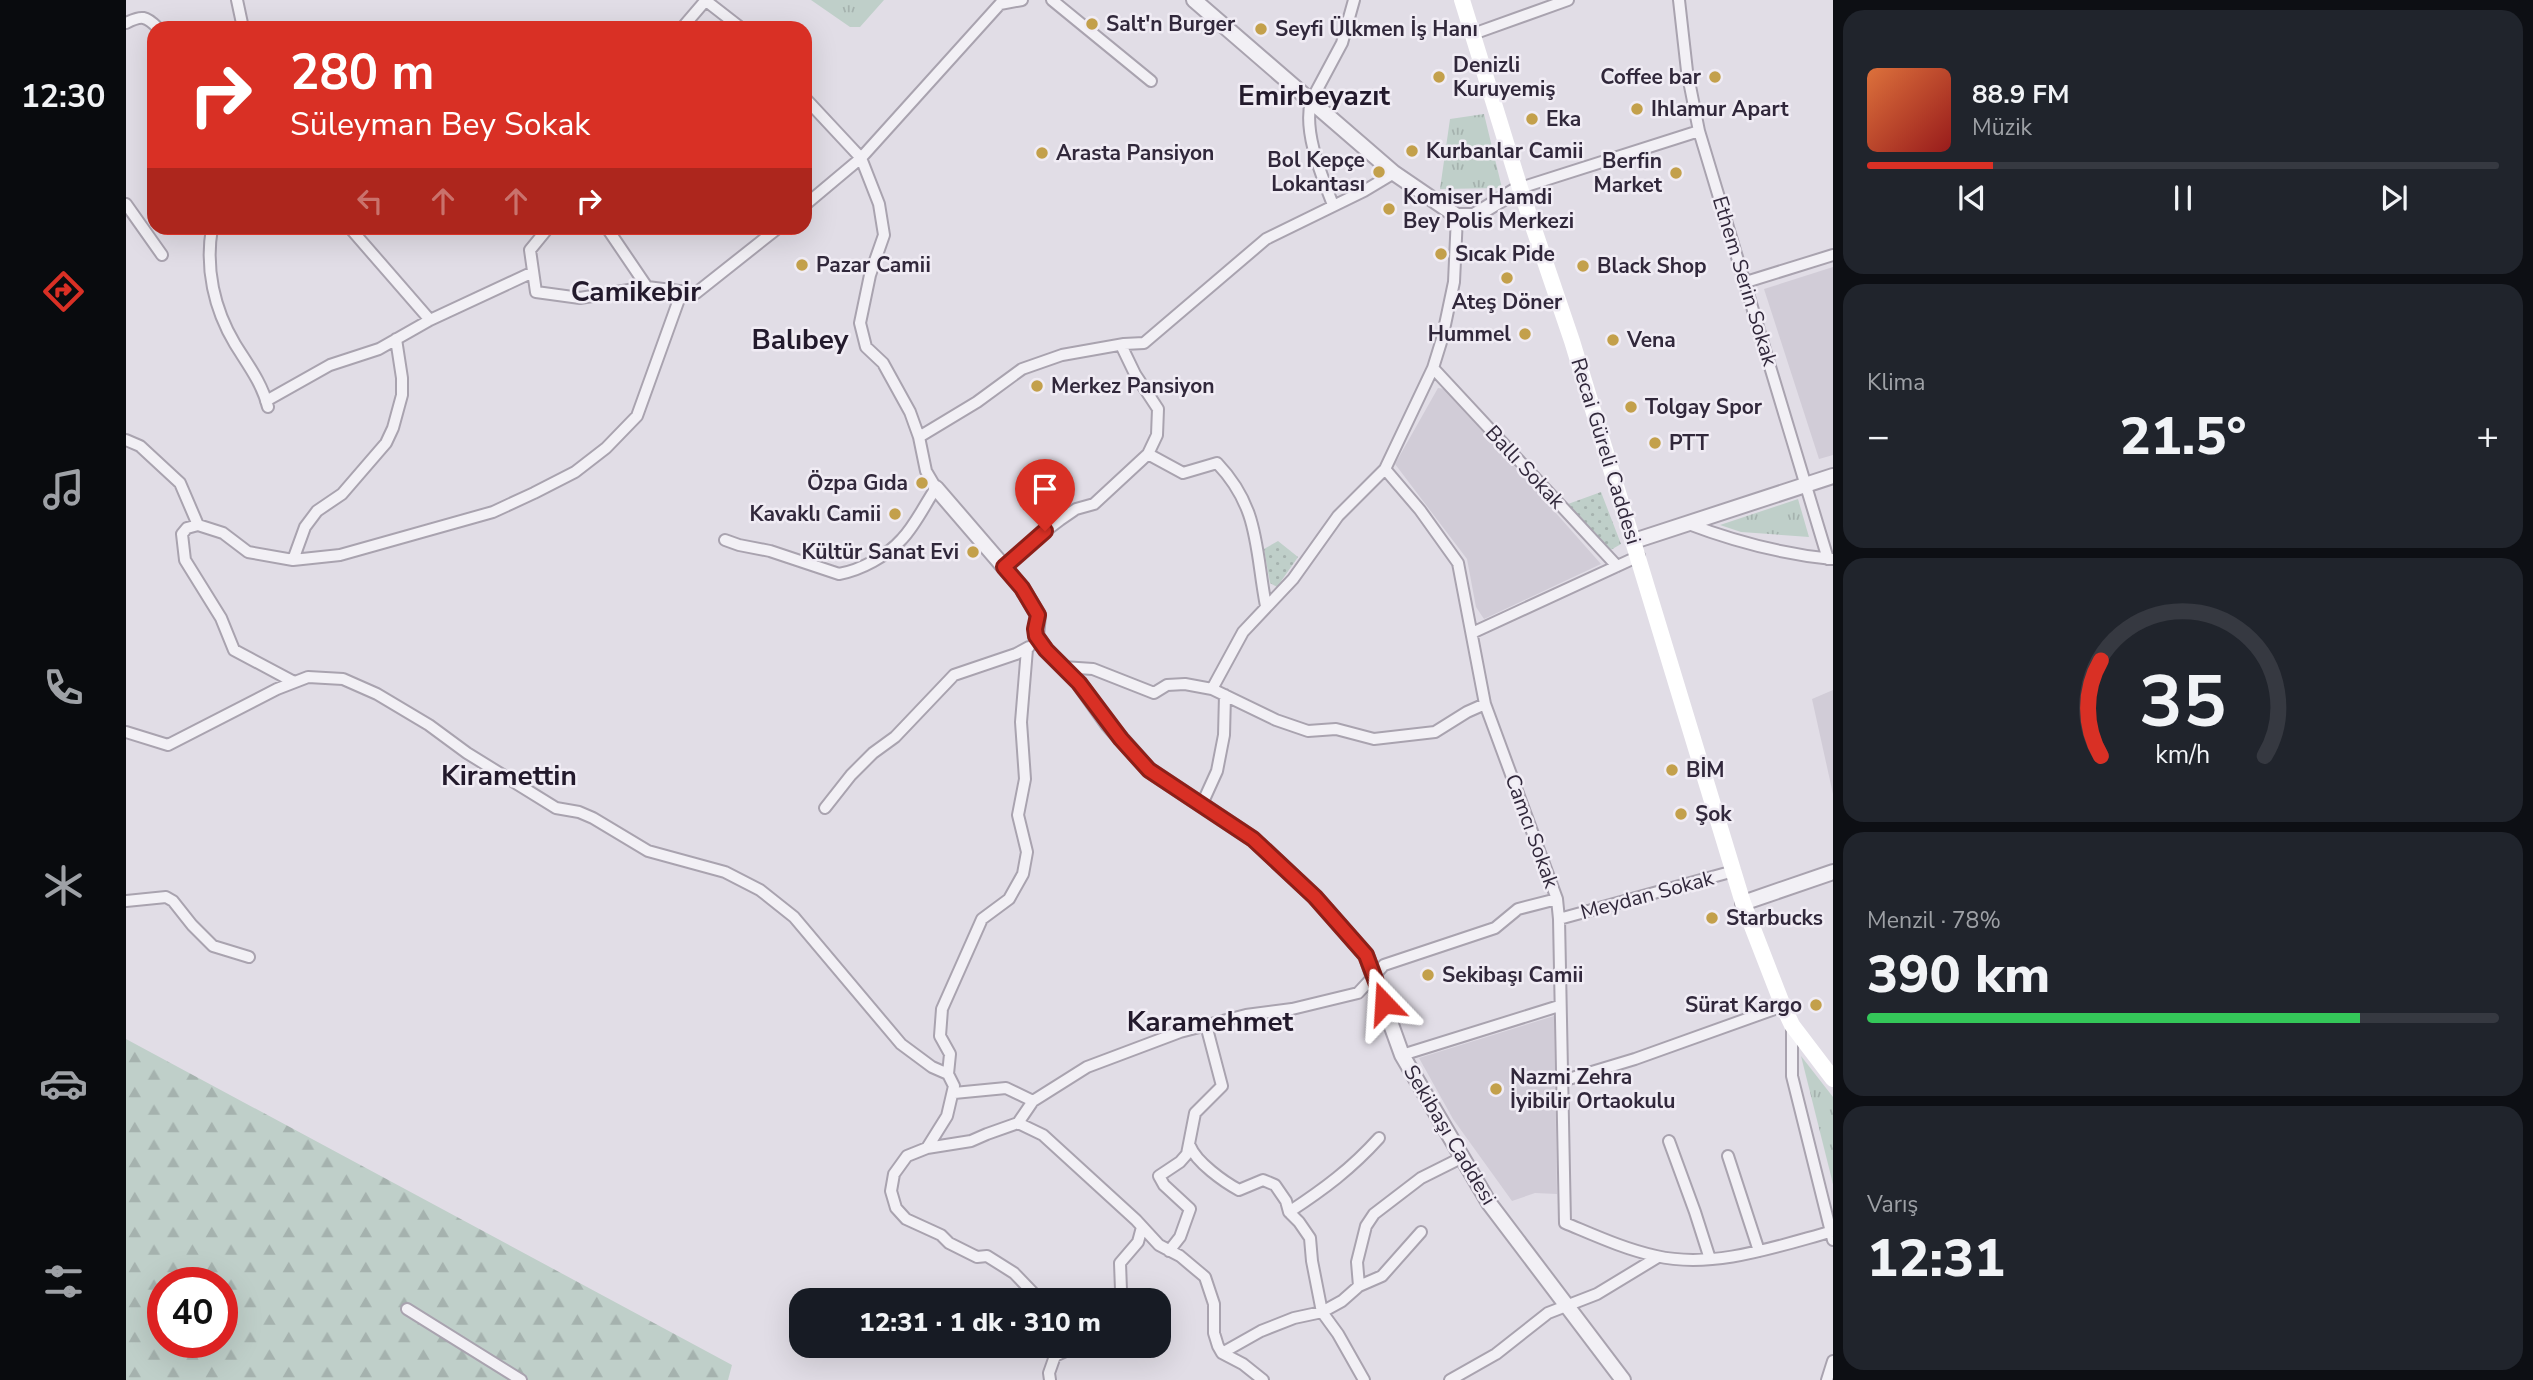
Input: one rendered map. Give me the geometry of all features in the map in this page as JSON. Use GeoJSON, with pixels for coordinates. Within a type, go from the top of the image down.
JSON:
{"type":"FeatureCollection","features":[{"type":"Feature","properties":{"kind":"main road","name":"Recai Güreli Caddesi"},"geometry":{"type":"LineString","coordinates":[[1462,0],[1520,188],[1572,341],[1744,903],[1792,1025],[1833,1079]]}},
{"type":"Feature","properties":{"kind":"street"},"geometry":{"type":"LineString","coordinates":[[237,0],[242,21]]}},
{"type":"Feature","properties":{"kind":"street"},"geometry":{"type":"LineString","coordinates":[[688,21],[705,0],[732,21]]}},
{"type":"Feature","properties":{"kind":"street"},"geometry":{"type":"LineString","coordinates":[[812,199],[861,158],[990,13],[1000,4],[1022,0]]}},
{"type":"Feature","properties":{"kind":"street"},"geometry":{"type":"LineString","coordinates":[[1052,0],[1151,82]]}},
{"type":"Feature","properties":{"kind":"street"},"geometry":{"type":"LineString","coordinates":[[1194,0],[1394,173],[1457,216],[1474,216],[1520,188],[1699,131]]}},
{"type":"Feature","properties":{"kind":"street"},"geometry":{"type":"LineString","coordinates":[[1333,205],[1316,161],[1309,110],[1311,101],[1342,43],[1354,0]]}},
{"type":"Feature","properties":{"kind":"street"},"geometry":{"type":"LineString","coordinates":[[1472,34],[1568,0]]}},
{"type":"Feature","properties":{"kind":"street","name":"Ethem Serin Sokak"},"geometry":{"type":"LineString","coordinates":[[1678,0],[1687,71],[1699,131],[1830,559]]}},
{"type":"Feature","properties":{"kind":"street"},"geometry":{"type":"LineString","coordinates":[[126,23],[139,16],[151,21]]}},
{"type":"Feature","properties":{"kind":"street"},"geometry":{"type":"LineString","coordinates":[[812,106],[861,158],[879,204],[884,235],[870,275],[860,323],[866,347],[883,363],[903,400],[919,437],[926,471],[936,488],[1022,588],[1038,615],[1036,636],[1027,649],[1021,722],[1025,779],[1018,815],[1027,852],[1023,874],[1009,899],[982,919],[942,1009],[940,1036],[950,1054],[948,1074],[954,1086],[954,1093],[947,1116],[927,1148]]}},
{"type":"Feature","properties":{"kind":"street"},"geometry":{"type":"LineString","coordinates":[[919,437],[1022,369],[1062,355],[1144,343],[1266,239],[1364,191],[1394,173]]}},
{"type":"Feature","properties":{"kind":"street"},"geometry":{"type":"LineString","coordinates":[[126,204],[147,234]]}},
{"type":"Feature","properties":{"kind":"street"},"geometry":{"type":"LineString","coordinates":[[1212,689],[1243,632],[1293,579],[1338,516],[1385,469],[1433,368],[1442,339],[1454,282],[1457,216]]}},
{"type":"Feature","properties":{"kind":"street"},"geometry":{"type":"LineString","coordinates":[[148,235],[162,255]]}},
{"type":"Feature","properties":{"kind":"street"},"geometry":{"type":"LineString","coordinates":[[211,235],[212,290],[233,341],[263,388],[267,404],[330,365],[379,349],[430,320],[533,272]]}},
{"type":"Feature","properties":{"kind":"street"},"geometry":{"type":"LineString","coordinates":[[357,235],[430,320]]}},
{"type":"Feature","properties":{"kind":"street"},"geometry":{"type":"LineString","coordinates":[[542,235],[530,250],[536,292],[580,298],[647,287],[696,293],[769,235]]}},
{"type":"Feature","properties":{"kind":"street"},"geometry":{"type":"LineString","coordinates":[[612,235],[647,287]]}},
{"type":"Feature","properties":{"kind":"street"},"geometry":{"type":"LineString","coordinates":[[1746,282],[1833,254]]}},
{"type":"Feature","properties":{"kind":"street"},"geometry":{"type":"LineString","coordinates":[[294,682],[234,650],[221,618],[185,560],[182,534],[187,528],[198,525],[223,533],[248,552],[293,560],[340,555],[493,513],[575,472],[606,448],[637,416],[682,291]]}},
{"type":"Feature","properties":{"kind":"street"},"geometry":{"type":"LineString","coordinates":[[293,560],[304,527],[317,511],[342,495],[386,443],[393,428],[402,395],[396,339]]}},
{"type":"Feature","properties":{"kind":"street"},"geometry":{"type":"LineString","coordinates":[[1004,567],[1060,520],[1076,509],[1094,504],[1148,454],[1157,435],[1158,409],[1135,374],[1121,345]]}},
{"type":"Feature","properties":{"kind":"street","name":"Ballı Sokak"},"geometry":{"type":"LineString","coordinates":[[1433,368],[1617,566]]}},
{"type":"Feature","properties":{"kind":"street"},"geometry":{"type":"LineString","coordinates":[[126,440],[140,446],[180,483],[198,525]]}},
{"type":"Feature","properties":{"kind":"street"},"geometry":{"type":"LineString","coordinates":[[1148,454],[1183,473],[1217,463],[1233,480],[1253,521],[1266,606]]}},
{"type":"Feature","properties":{"kind":"street","name":"Camcı Sokak"},"geometry":{"type":"LineString","coordinates":[[1385,469],[1420,510],[1458,562],[1485,704],[1557,899],[1565,1223],[1621,1246],[1658,1257]]}},
{"type":"Feature","properties":{"kind":"street"},"geometry":{"type":"LineString","coordinates":[[1472,633],[1617,566],[1636,548],[1686,523],[1833,476]]}},
{"type":"Feature","properties":{"kind":"street"},"geometry":{"type":"LineString","coordinates":[[725,540],[770,551],[839,574],[850,572],[882,556],[902,540],[936,488]]}},
{"type":"Feature","properties":{"kind":"street"},"geometry":{"type":"LineString","coordinates":[[1686,523],[1724,538],[1783,552],[1830,559]]}},
{"type":"Feature","properties":{"kind":"street","name":"Sekibaşı Caddesi"},"geometry":{"type":"LineString","coordinates":[[1036,636],[1079,683],[1108,724],[1149,770],[1253,839],[1315,897],[1366,955],[1376,976],[1402,1055],[1461,1158],[1489,1203],[1623,1380]]}},
{"type":"Feature","properties":{"kind":"street"},"geometry":{"type":"LineString","coordinates":[[825,808],[851,775],[873,753],[895,737],[954,675],[1027,649]]}},
{"type":"Feature","properties":{"kind":"street"},"geometry":{"type":"LineString","coordinates":[[1063,667],[1093,669],[1154,693],[1167,685],[1212,689],[1276,720],[1308,731],[1336,729],[1374,739],[1435,732],[1485,704]]}},
{"type":"Feature","properties":{"kind":"street"},"geometry":{"type":"LineString","coordinates":[[126,732],[168,745],[237,708],[294,682],[308,677],[343,679],[377,694],[429,725],[467,753],[556,807],[593,818],[648,850],[724,872],[760,890],[794,917],[901,1044],[932,1067],[948,1074]]}},
{"type":"Feature","properties":{"kind":"street"},"geometry":{"type":"LineString","coordinates":[[1202,804],[1217,771],[1224,735],[1225,695]]}},
{"type":"Feature","properties":{"kind":"street","name":"Meydan Sokak"},"geometry":{"type":"LineString","coordinates":[[1559,919],[1734,871]]}},
{"type":"Feature","properties":{"kind":"street"},"geometry":{"type":"LineString","coordinates":[[1744,903],[1833,872]]}},
{"type":"Feature","properties":{"kind":"street"},"geometry":{"type":"LineString","coordinates":[[126,901],[166,897],[173,901],[213,946],[249,957]]}},
{"type":"Feature","properties":{"kind":"street"},"geometry":{"type":"LineString","coordinates":[[1028,1288],[1014,1273],[987,1256],[977,1257],[949,1243],[941,1235],[906,1219],[896,1208],[891,1191],[894,1174],[907,1156],[927,1148],[971,1141],[1018,1123],[1033,1101],[1087,1067],[1180,1032],[1358,993],[1384,965],[1495,928],[1518,909],[1557,899]]}},
{"type":"Feature","properties":{"kind":"street"},"geometry":{"type":"LineString","coordinates":[[1402,1055],[1559,1006]]}},
{"type":"Feature","properties":{"kind":"street"},"geometry":{"type":"LineString","coordinates":[[1562,1081],[1635,1059],[1783,1006]]}},
{"type":"Feature","properties":{"kind":"street"},"geometry":{"type":"LineString","coordinates":[[1169,1251],[1180,1237],[1190,1209],[1164,1185],[1159,1176],[1180,1162],[1190,1146],[1195,1113],[1222,1086],[1206,1025]]}},
{"type":"Feature","properties":{"kind":"street"},"geometry":{"type":"LineString","coordinates":[[1450,1380],[1496,1354],[1548,1313],[1597,1294],[1658,1257],[1710,1259],[1831,1236],[1792,1076],[1792,1025]]}},
{"type":"Feature","properties":{"kind":"street"},"geometry":{"type":"LineString","coordinates":[[954,1093],[1006,1088],[1033,1101]]}},
{"type":"Feature","properties":{"kind":"street"},"geometry":{"type":"LineString","coordinates":[[1018,1123],[1043,1135],[1159,1245],[1180,1256],[1205,1277],[1214,1304],[1214,1333],[1222,1353],[1243,1364],[1263,1380]]}},
{"type":"Feature","properties":{"kind":"street"},"geometry":{"type":"LineString","coordinates":[[1289,1212],[1329,1186],[1357,1163],[1378,1138]]}},
{"type":"Feature","properties":{"kind":"street"},"geometry":{"type":"LineString","coordinates":[[1669,1142],[1710,1259]]}},
{"type":"Feature","properties":{"kind":"street"},"geometry":{"type":"LineString","coordinates":[[1190,1146],[1193,1155],[1225,1183],[1239,1189],[1263,1180],[1275,1185],[1286,1201],[1289,1212],[1310,1238],[1322,1312],[1364,1380]]}},
{"type":"Feature","properties":{"kind":"street"},"geometry":{"type":"LineString","coordinates":[[1728,1156],[1759,1251]]}},
{"type":"Feature","properties":{"kind":"street"},"geometry":{"type":"LineString","coordinates":[[1359,1286],[1357,1262],[1366,1226],[1374,1213],[1421,1178],[1461,1158]]}},
{"type":"Feature","properties":{"kind":"street"},"geometry":{"type":"LineString","coordinates":[[1121,1288],[1120,1262],[1138,1242],[1142,1227]]}},
{"type":"Feature","properties":{"kind":"street"},"geometry":{"type":"LineString","coordinates":[[1222,1353],[1272,1327],[1294,1318],[1322,1312],[1342,1301],[1359,1286],[1382,1276],[1421,1232]]}},
{"type":"Feature","properties":{"kind":"street"},"geometry":{"type":"LineString","coordinates":[[407,1309],[521,1380]]}},
{"type":"Feature","properties":{"kind":"street"},"geometry":{"type":"LineString","coordinates":[[1049,1380],[1054,1358]]}},
{"type":"Feature","properties":{"kind":"street"},"geometry":{"type":"LineString","coordinates":[[1827,1380],[1833,1361]]}},
{"type":"Feature","properties":{"kind":"shaded area"},"geometry":{"type":"Polygon","coordinates":[[[1833,267],[1833,455],[1819,459],[1764,289],[1833,267]]]}},
{"type":"Feature","properties":{"kind":"shaded area"},"geometry":{"type":"Polygon","coordinates":[[[1438,388],[1446,389],[1601,564],[1484,619],[1476,607],[1467,559],[1395,464],[1438,388]]]}},
{"type":"Feature","properties":{"kind":"shaded area"},"geometry":{"type":"Polygon","coordinates":[[[1833,690],[1833,794],[1812,699],[1833,690]]]}},
{"type":"Feature","properties":{"kind":"shaded area","name":"Nazmi Zehra İyibilir Ortaokulu"},"geometry":{"type":"Polygon","coordinates":[[[1554,1016],[1557,1194],[1535,1193],[1512,1201],[1453,1119],[1419,1058],[1554,1016]]]}},
{"type":"Feature","properties":{"kind":"green space"},"geometry":{"type":"Polygon","coordinates":[[[811,0],[884,0],[860,27],[850,27],[811,0]]]}},
{"type":"Feature","properties":{"kind":"green space"},"geometry":{"type":"Polygon","coordinates":[[[1484,114],[1502,188],[1440,189],[1450,119],[1484,114]]]}},
{"type":"Feature","properties":{"kind":"green space"},"geometry":{"type":"Polygon","coordinates":[[[1601,492],[1621,544],[1609,551],[1568,504],[1601,492]]]}},
{"type":"Feature","properties":{"kind":"green space"},"geometry":{"type":"Polygon","coordinates":[[[1798,499],[1809,537],[1741,532],[1720,525],[1798,499]]]}},
{"type":"Feature","properties":{"kind":"green space"},"geometry":{"type":"Polygon","coordinates":[[[1278,541],[1298,557],[1277,587],[1270,583],[1264,549],[1278,541]]]}},
{"type":"Feature","properties":{"kind":"green space"},"geometry":{"type":"Polygon","coordinates":[[[126,1039],[732,1365],[728,1380],[126,1380],[126,1039]]]}},
{"type":"Feature","properties":{"kind":"green space"},"geometry":{"type":"Polygon","coordinates":[[[1801,1056],[1833,1097],[1833,1184],[1801,1056]]]}},
{"type":"Feature","properties":{"kind":"place","name":"Salt'n Burger"},"geometry":{"type":"Point","coordinates":[1092,24]}},
{"type":"Feature","properties":{"kind":"place","name":"Seyfi Ülkmen İş Hanı"},"geometry":{"type":"Point","coordinates":[1261,29]}},
{"type":"Feature","properties":{"kind":"place","name":"Denizli Kuruyemiş"},"geometry":{"type":"Point","coordinates":[1439,77]}},
{"type":"Feature","properties":{"kind":"place","name":"Coffee bar"},"geometry":{"type":"Point","coordinates":[1715,77]}},
{"type":"Feature","properties":{"kind":"place","name":"Ihlamur Apart"},"geometry":{"type":"Point","coordinates":[1637,109]}},
{"type":"Feature","properties":{"kind":"place","name":"Eka"},"geometry":{"type":"Point","coordinates":[1532,119]}},
{"type":"Feature","properties":{"kind":"place","name":"Kurbanlar Camii"},"geometry":{"type":"Point","coordinates":[1412,151]}},
{"type":"Feature","properties":{"kind":"place","name":"Arasta Pansiyon"},"geometry":{"type":"Point","coordinates":[1042,153]}},
{"type":"Feature","properties":{"kind":"place","name":"Bol Kepçe Lokantası"},"geometry":{"type":"Point","coordinates":[1379,172]}},
{"type":"Feature","properties":{"kind":"place","name":"Berfin Market"},"geometry":{"type":"Point","coordinates":[1676,173]}},
{"type":"Feature","properties":{"kind":"place","name":"Komiser Hamdi Bey Polis Merkezi"},"geometry":{"type":"Point","coordinates":[1389,209]}},
{"type":"Feature","properties":{"kind":"place","name":"Sıcak Pide"},"geometry":{"type":"Point","coordinates":[1441,254]}},
{"type":"Feature","properties":{"kind":"place","name":"Pazar Camii"},"geometry":{"type":"Point","coordinates":[802,265]}},
{"type":"Feature","properties":{"kind":"place","name":"Black Shop"},"geometry":{"type":"Point","coordinates":[1583,266]}},
{"type":"Feature","properties":{"kind":"place","name":"Ateş Döner"},"geometry":{"type":"Point","coordinates":[1507,278]}},
{"type":"Feature","properties":{"kind":"place","name":"Hummel"},"geometry":{"type":"Point","coordinates":[1525,334]}},
{"type":"Feature","properties":{"kind":"place","name":"Vena"},"geometry":{"type":"Point","coordinates":[1613,340]}},
{"type":"Feature","properties":{"kind":"place","name":"Merkez Pansiyon"},"geometry":{"type":"Point","coordinates":[1037,386]}},
{"type":"Feature","properties":{"kind":"place","name":"Tolgay Spor"},"geometry":{"type":"Point","coordinates":[1631,407]}},
{"type":"Feature","properties":{"kind":"place","name":"PTT"},"geometry":{"type":"Point","coordinates":[1655,443]}},
{"type":"Feature","properties":{"kind":"place","name":"Özpa Gıda"},"geometry":{"type":"Point","coordinates":[922,483]}},
{"type":"Feature","properties":{"kind":"place","name":"Kavaklı Camii"},"geometry":{"type":"Point","coordinates":[895,514]}},
{"type":"Feature","properties":{"kind":"place","name":"Kültür Sanat Evi"},"geometry":{"type":"Point","coordinates":[973,552]}},
{"type":"Feature","properties":{"kind":"place","name":"BİM"},"geometry":{"type":"Point","coordinates":[1672,770]}},
{"type":"Feature","properties":{"kind":"place","name":"Şok"},"geometry":{"type":"Point","coordinates":[1681,814]}},
{"type":"Feature","properties":{"kind":"place","name":"Starbucks"},"geometry":{"type":"Point","coordinates":[1712,918]}},
{"type":"Feature","properties":{"kind":"place","name":"Sekibaşı Camii"},"geometry":{"type":"Point","coordinates":[1428,975]}},
{"type":"Feature","properties":{"kind":"place","name":"Sürat Kargo"},"geometry":{"type":"Point","coordinates":[1816,1005]}},
{"type":"Feature","properties":{"kind":"place","name":"Nazmi Zehra İyibilir Ortaokulu"},"geometry":{"type":"Point","coordinates":[1496,1089]}},
{"type":"Feature","properties":{"kind":"district","name":"Emirbeyazıt"},"geometry":{"type":"Point","coordinates":[1314,95]}},
{"type":"Feature","properties":{"kind":"district","name":"Camikebir"},"geometry":{"type":"Point","coordinates":[636,291]}},
{"type":"Feature","properties":{"kind":"district","name":"Balıbey"},"geometry":{"type":"Point","coordinates":[800,339]}},
{"type":"Feature","properties":{"kind":"district","name":"Kiramettin"},"geometry":{"type":"Point","coordinates":[509,775]}},
{"type":"Feature","properties":{"kind":"district","name":"Karamehmet"},"geometry":{"type":"Point","coordinates":[1210,1021]}},
{"type":"Feature","properties":{"kind":"route"},"geometry":{"type":"LineString","coordinates":[[1045,531],[1004,567],[1022,588],[1038,615],[1036,636],[1046,650],[1079,683],[1108,724],[1149,770],[1253,839],[1315,897],[1366,955],[1384,1003]]}}]}
